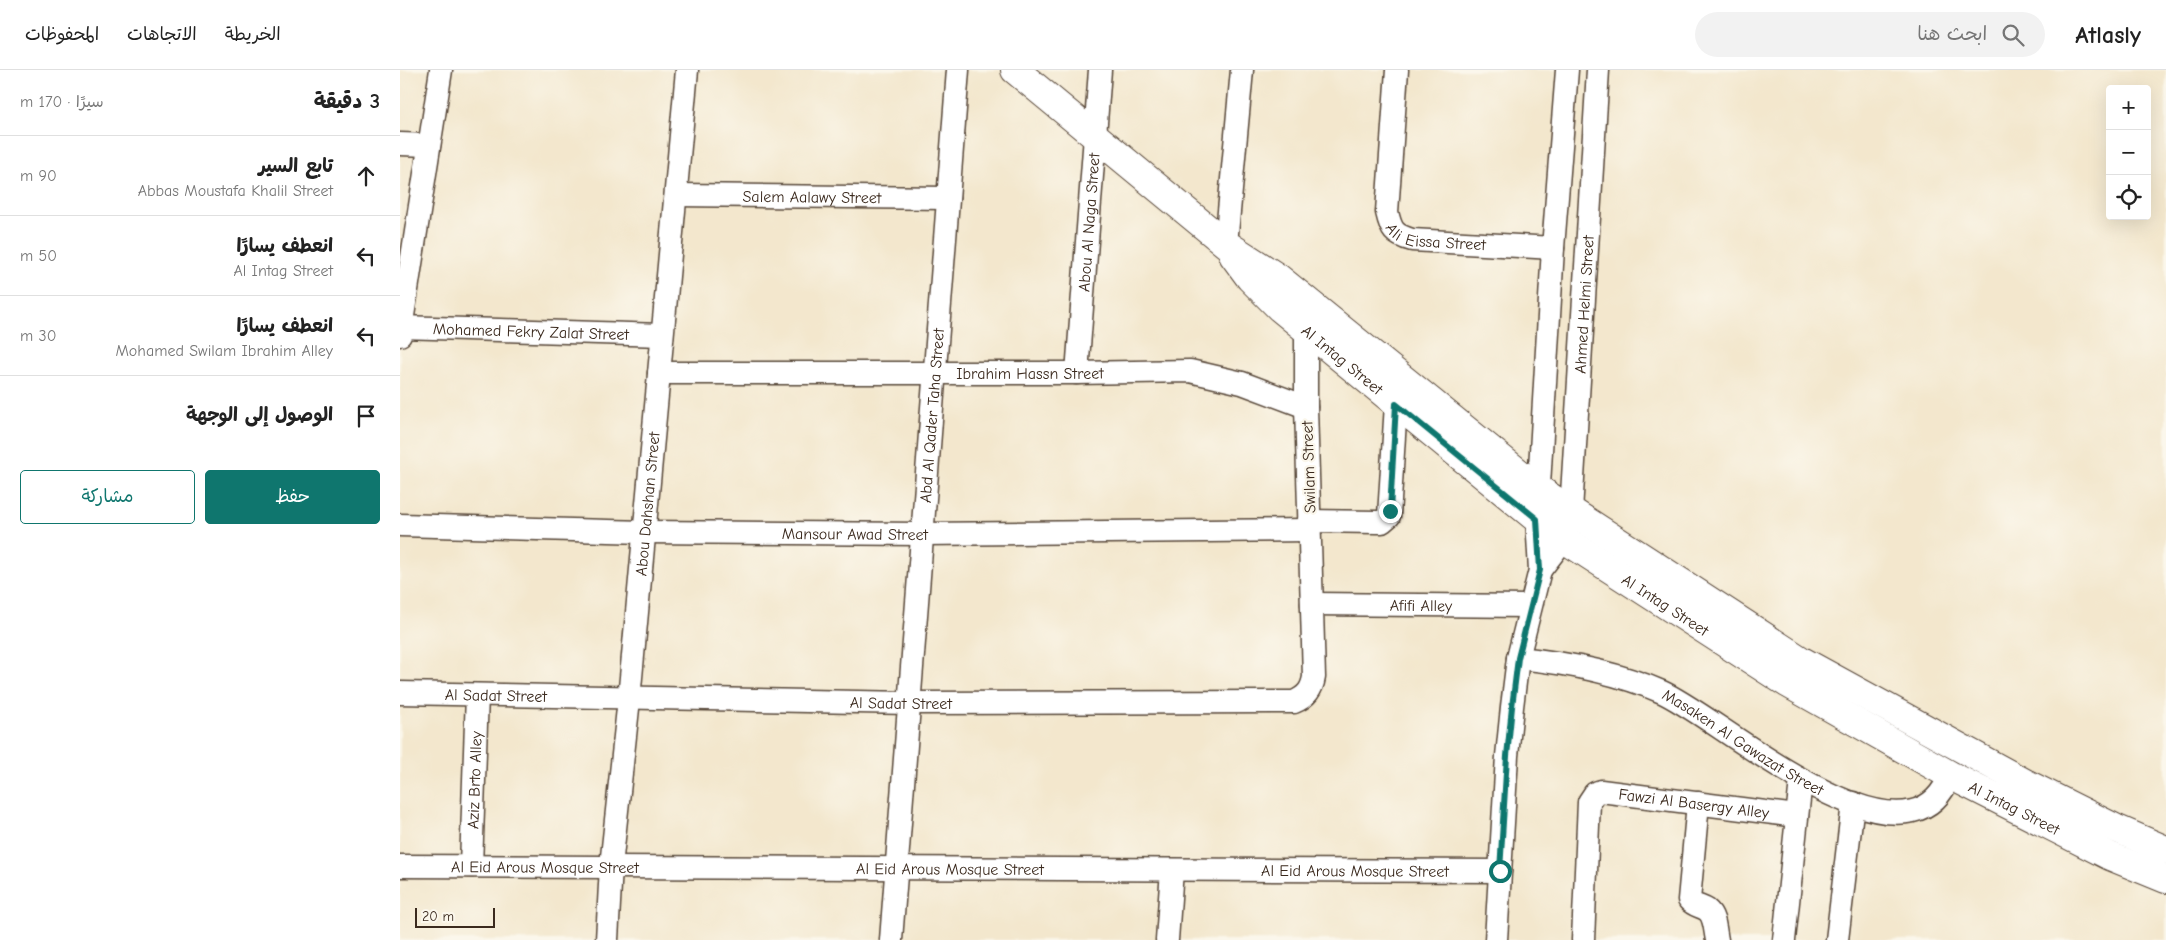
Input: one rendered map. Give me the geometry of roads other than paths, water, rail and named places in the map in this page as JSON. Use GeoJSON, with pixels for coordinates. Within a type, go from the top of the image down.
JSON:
{"type":"FeatureCollection","features":[{"type":"Feature","properties":{"kind":"main road","name":"Al Intag Street"},"geometry":{"type":"LineString","coordinates":[[1015,70],[1226,244],[1277,277],[1540,490],[1802,661],[2025,783],[2115,828],[2166,850]]}},
{"type":"Feature","properties":{"kind":"main road","name":"Al Intag Street"},"geometry":{"type":"LineString","coordinates":[[1226,244],[1237,262],[1264,294],[1396,404],[1564,539],[1787,683],[1950,774],[2110,856],[2166,879]]}},
{"type":"Feature","properties":{"kind":"street"},"geometry":{"type":"LineString","coordinates":[[400,330],[441,70]]}},
{"type":"Feature","properties":{"kind":"street","name":"Abou Dahshan Street"},"geometry":{"type":"LineString","coordinates":[[607,940],[612,866],[687,70]]}},
{"type":"Feature","properties":{"kind":"street","name":"Abd Al Qader Taha Street"},"geometry":{"type":"LineString","coordinates":[[892,940],[958,70]]}},
{"type":"Feature","properties":{"kind":"street","name":"Abou Al Naga Street"},"geometry":{"type":"LineString","coordinates":[[1077,373],[1100,70]]}},
{"type":"Feature","properties":{"kind":"street"},"geometry":{"type":"LineString","coordinates":[[1226,244],[1242,70]]}},
{"type":"Feature","properties":{"kind":"street","name":"Ali Eissa Street"},"geometry":{"type":"LineString","coordinates":[[1397,70],[1387,212],[1390,226],[1398,236],[1412,240],[1553,248]]}},
{"type":"Feature","properties":{"kind":"street","name":"Ahmed Helmi Street"},"geometry":{"type":"LineString","coordinates":[[1540,570],[1537,519],[1553,248],[1567,70]]}},
{"type":"Feature","properties":{"kind":"street","name":"Ahmed Helmi Street"},"geometry":{"type":"LineString","coordinates":[[1564,539],[1571,511],[1598,70]]}},
{"type":"Feature","properties":{"kind":"street"},"geometry":{"type":"LineString","coordinates":[[400,144],[429,145]]}},
{"type":"Feature","properties":{"kind":"street","name":"Salem Aalawy Street"},"geometry":{"type":"LineString","coordinates":[[676,195],[948,198]]}},
{"type":"Feature","properties":{"kind":"street","name":"Mohamed Fekry Zalat Street"},"geometry":{"type":"LineString","coordinates":[[400,330],[662,334]]}},
{"type":"Feature","properties":{"kind":"street","name":"Swilam Street"},"geometry":{"type":"LineString","coordinates":[[1306,330],[1306,407],[1312,604]]}},
{"type":"Feature","properties":{"kind":"street","name":"Ibrahim Hassn Street"},"geometry":{"type":"LineString","coordinates":[[659,373],[1077,373],[1190,371],[1242,383],[1306,407]]}},
{"type":"Feature","properties":{"kind":"street","name":"Mansour Awad Street"},"geometry":{"type":"LineString","coordinates":[[400,525],[644,532],[922,534],[1309,526],[1382,522],[1389,516],[1396,404]]}},
{"type":"Feature","properties":{"kind":"street"},"geometry":{"type":"LineString","coordinates":[[1496,940],[1507,756],[1518,658],[1540,570],[1564,539]]}},
{"type":"Feature","properties":{"kind":"street","name":"Afifi Alley"},"geometry":{"type":"LineString","coordinates":[[1312,604],[1530,606]]}},
{"type":"Feature","properties":{"kind":"street","name":"Al Sadat Street"},"geometry":{"type":"LineString","coordinates":[[400,693],[629,699],[909,703],[1294,702],[1306,695],[1313,684],[1312,604]]}},
{"type":"Feature","properties":{"kind":"street","name":"Masaken Al Gawazat Street"},"geometry":{"type":"LineString","coordinates":[[1518,658],[1576,665],[1606,672],[1663,693],[1690,706],[1801,780],[1853,803],[1891,812],[1904,813],[1916,810],[1928,805],[1938,797],[1946,787],[1950,774]]}},
{"type":"Feature","properties":{"kind":"street","name":"Aziz Brto Alley"},"geometry":{"type":"LineString","coordinates":[[471,866],[477,695]]}},
{"type":"Feature","properties":{"kind":"street"},"geometry":{"type":"LineString","coordinates":[[1784,940],[1801,780]]}},
{"type":"Feature","properties":{"kind":"street","name":"Fawzi Al Basergy Alley"},"geometry":{"type":"LineString","coordinates":[[1583,940],[1589,806],[1592,796],[1602,791],[1797,816]]}},
{"type":"Feature","properties":{"kind":"street"},"geometry":{"type":"LineString","coordinates":[[1698,803],[1689,900],[1693,904],[1708,910],[1712,916],[1716,940]]}},
{"type":"Feature","properties":{"kind":"street"},"geometry":{"type":"LineString","coordinates":[[1837,940],[1853,803]]}},
{"type":"Feature","properties":{"kind":"street","name":"Al Eid Arous Mosque Street"},"geometry":{"type":"LineString","coordinates":[[400,866],[1500,871]]}},
{"type":"Feature","properties":{"kind":"street"},"geometry":{"type":"LineString","coordinates":[[1167,940],[1172,870]]}}]}
